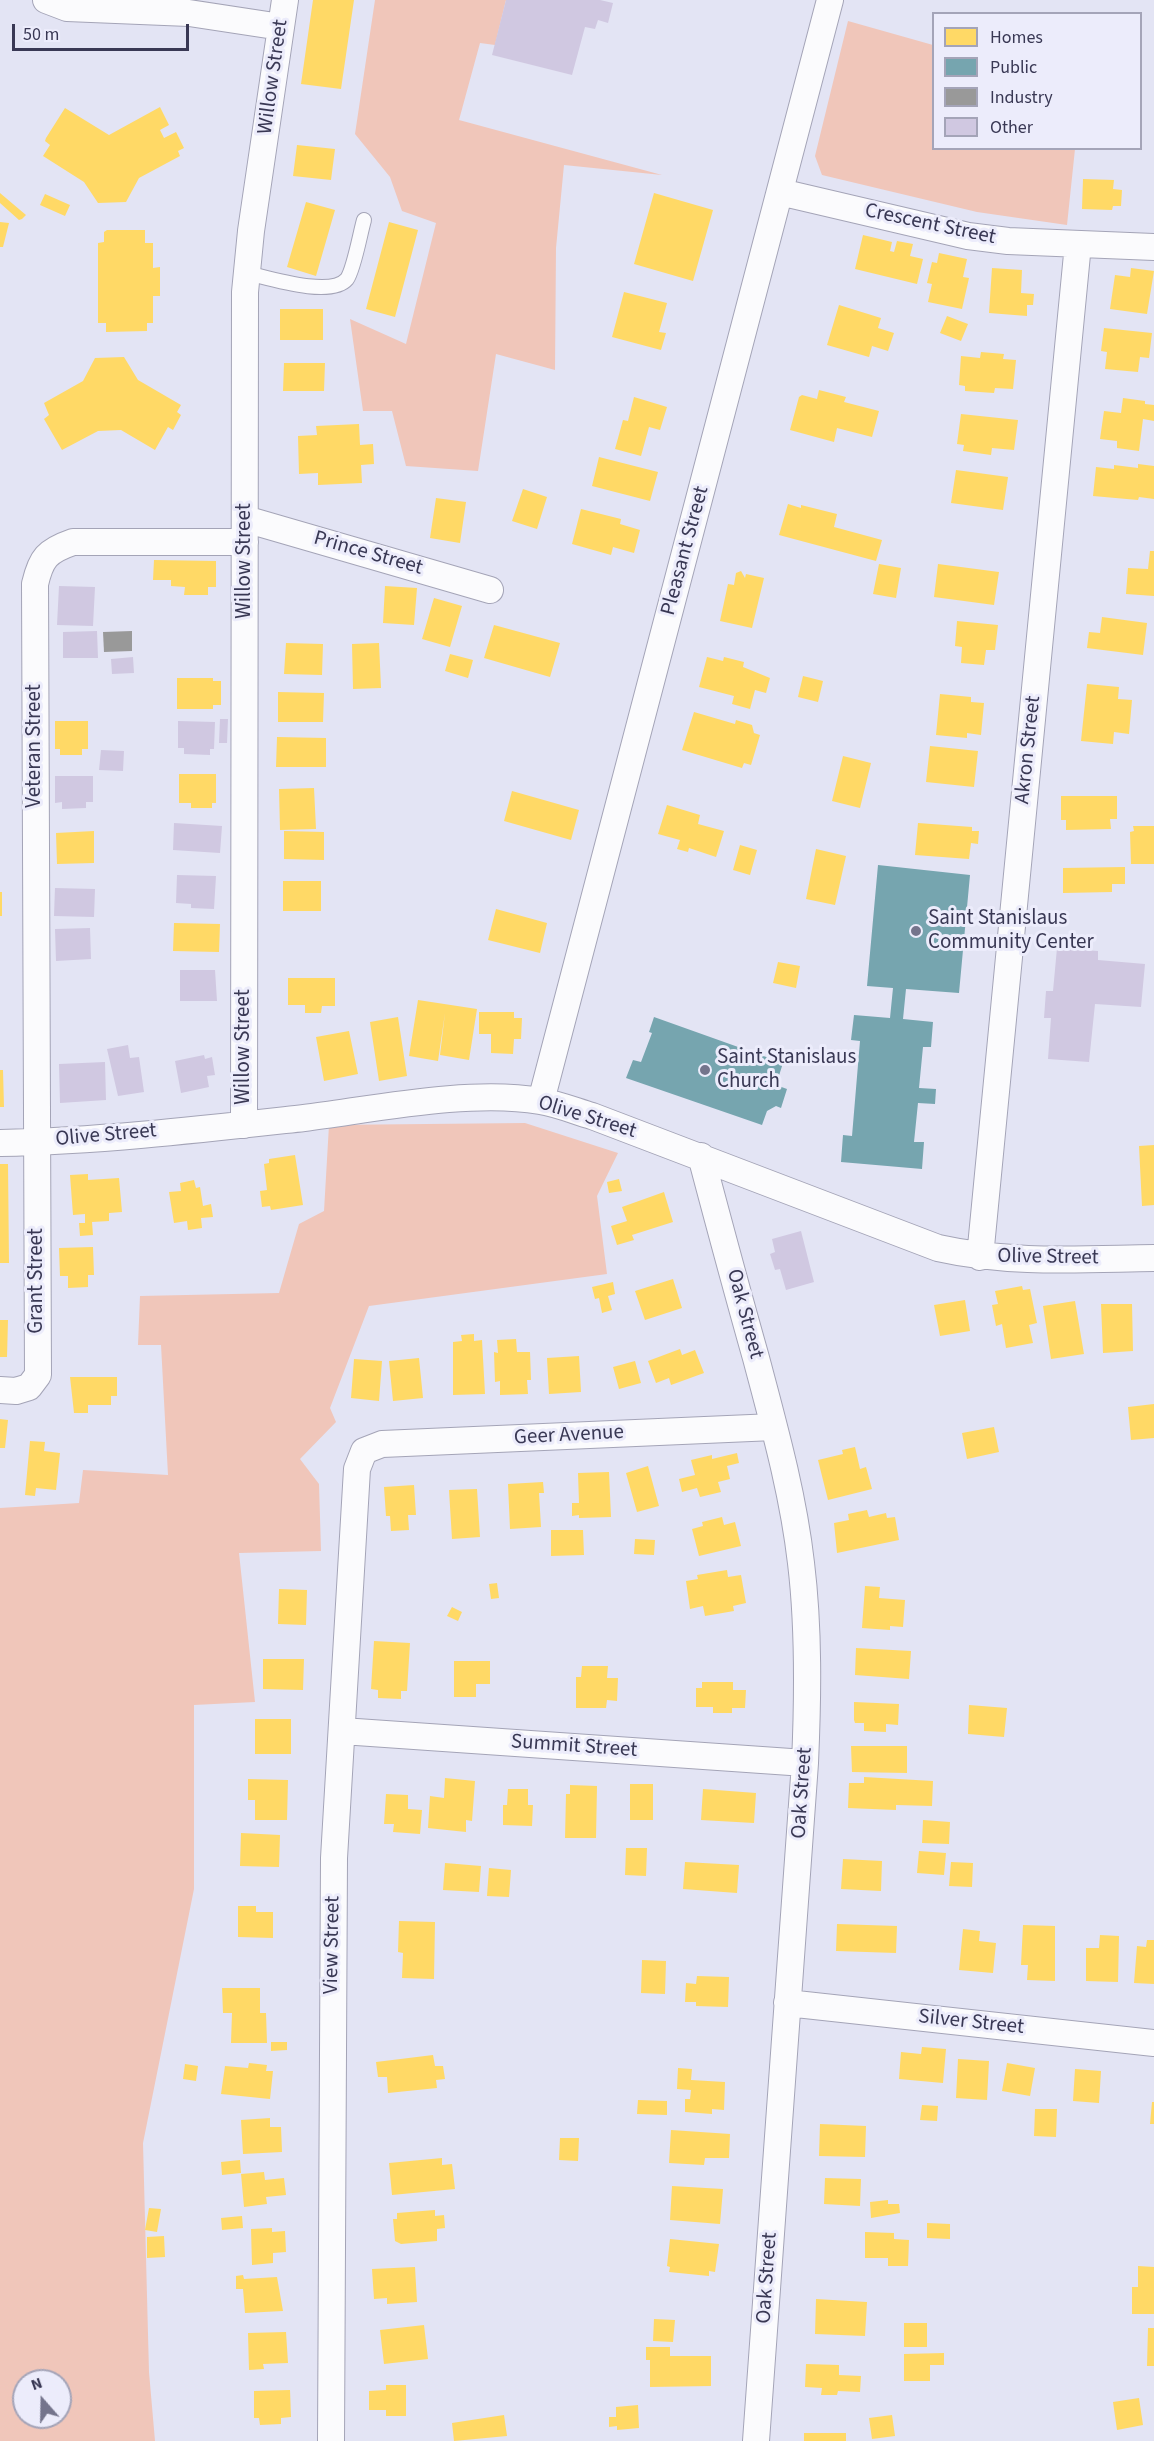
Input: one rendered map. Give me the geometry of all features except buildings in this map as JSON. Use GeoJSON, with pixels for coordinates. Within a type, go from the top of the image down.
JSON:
{"type":"FeatureCollection","features":[{"type":"Feature","properties":{"kind":"street"},"geometry":{"type":"LineString","coordinates":[[46,0],[67,8],[189,13],[281,27]]}},
{"type":"Feature","properties":{"kind":"street","name":"Willow Street"},"geometry":{"type":"LineString","coordinates":[[244,1125],[247,273],[285,0]]}},
{"type":"Feature","properties":{"kind":"street","name":"Pleasant Street"},"geometry":{"type":"LineString","coordinates":[[541,1101],[830,0]]}},
{"type":"Feature","properties":{"kind":"street","name":"Crescent Street"},"geometry":{"type":"LineString","coordinates":[[780,192],[968,236],[1154,247]]}},
{"type":"Feature","properties":{"kind":"street","name":"Akron Street"},"geometry":{"type":"LineString","coordinates":[[980,1257],[1078,244]]}},
{"type":"Feature","properties":{"kind":"street","name":"Prince Street"},"geometry":{"type":"LineString","coordinates":[[245,530],[490,590]]}},
{"type":"Feature","properties":{"kind":"street","name":"Veteran Street"},"geometry":{"type":"LineString","coordinates":[[36,1142],[34,584],[40,563],[55,548],[73,542],[245,530]]}},
{"type":"Feature","properties":{"kind":"street","name":"Olive Street"},"geometry":{"type":"LineString","coordinates":[[0,1143],[244,1125],[466,1099],[506,1097],[541,1101],[592,1116],[938,1248],[980,1257],[1025,1260],[1154,1258]]}},
{"type":"Feature","properties":{"kind":"street","name":"Grant Street"},"geometry":{"type":"LineString","coordinates":[[0,1390],[16,1391],[29,1387],[38,1375],[36,1142]]}},
{"type":"Feature","properties":{"kind":"street","name":"Oak Street"},"geometry":{"type":"LineString","coordinates":[[701,1156],[774,1427],[791,1499],[801,1562],[808,1689],[805,1763],[756,2441]]}},
{"type":"Feature","properties":{"kind":"street","name":"Geer Avenue"},"geometry":{"type":"LineString","coordinates":[[364,1451],[382,1444],[774,1427]]}},
{"type":"Feature","properties":{"kind":"street","name":"View Street"},"geometry":{"type":"LineString","coordinates":[[331,2441],[332,1932],[357,1469],[364,1451]]}},
{"type":"Feature","properties":{"kind":"street","name":"Summit Street"},"geometry":{"type":"LineString","coordinates":[[342,1731],[805,1763]]}},
{"type":"Feature","properties":{"kind":"street","name":"Silver Street"},"geometry":{"type":"LineString","coordinates":[[787,2003],[1154,2043]]}},
{"type":"Feature","properties":{"kind":"lane"},"geometry":{"type":"LineString","coordinates":[[247,273],[314,287],[336,286],[347,278],[364,220]]}},
{"type":"Feature","properties":{"kind":"shaded area"},"geometry":{"type":"Polygon","coordinates":[[[375,0],[506,0],[495,45],[480,43],[459,120],[662,175],[564,165],[556,248],[555,370],[496,354],[478,471],[406,466],[392,411],[363,411],[350,319],[406,344],[436,223],[402,211],[390,177],[355,134],[375,0]]]}},
{"type":"Feature","properties":{"kind":"shaded area"},"geometry":{"type":"Polygon","coordinates":[[[848,21],[932,45],[932,150],[1075,150],[1067,225],[977,212],[822,175],[815,156],[848,21]]]}},
{"type":"Feature","properties":{"kind":"shaded area"},"geometry":{"type":"Polygon","coordinates":[[[525,1123],[618,1153],[597,1196],[607,1274],[369,1306],[330,1408],[336,1422],[300,1459],[319,1484],[321,1551],[239,1553],[255,1702],[194,1705],[194,1889],[143,2143],[149,2372],[155,2441],[0,2441],[0,1508],[79,1503],[83,1470],[168,1475],[161,1345],[138,1345],[140,1296],[279,1293],[299,1224],[324,1211],[329,1125],[525,1123]]]}},
{"type":"Feature","properties":{"kind":"place","name":"Saint Stanislaus Community Center"},"geometry":{"type":"Point","coordinates":[916,931]}},
{"type":"Feature","properties":{"kind":"place","name":"Saint Stanislaus Church"},"geometry":{"type":"Point","coordinates":[705,1070]}}]}
